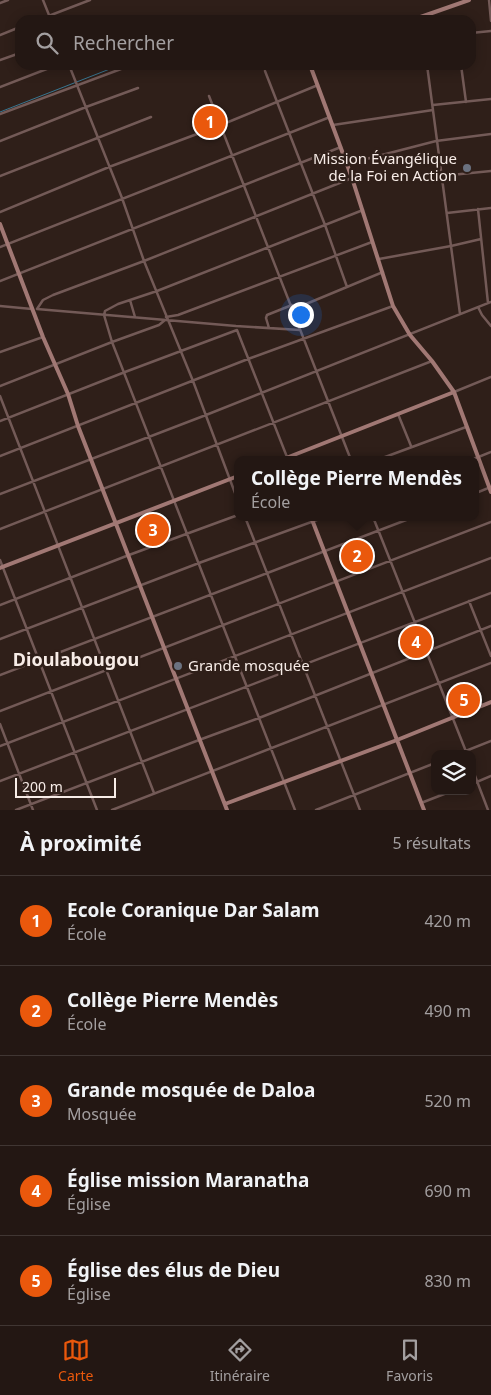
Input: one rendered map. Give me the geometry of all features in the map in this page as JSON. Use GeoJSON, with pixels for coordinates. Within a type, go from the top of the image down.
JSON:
{"type":"FeatureCollection","features":[{"type":"Feature","properties":{"kind":"street"},"geometry":{"type":"LineString","coordinates":[[0,3],[8,0]]}},
{"type":"Feature","properties":{"kind":"street"},"geometry":{"type":"LineString","coordinates":[[44,0],[50,15]]}},
{"type":"Feature","properties":{"kind":"street"},"geometry":{"type":"LineString","coordinates":[[52,15],[90,0]]}},
{"type":"Feature","properties":{"kind":"street"},"geometry":{"type":"LineString","coordinates":[[430,15],[469,0]]}},
{"type":"Feature","properties":{"kind":"street"},"geometry":{"type":"LineString","coordinates":[[489,0],[491,21]]}},
{"type":"Feature","properties":{"kind":"street"},"geometry":{"type":"LineString","coordinates":[[0,34],[15,29]]}},
{"type":"Feature","properties":{"kind":"street"},"geometry":{"type":"LineString","coordinates":[[476,32],[491,31]]}},
{"type":"Feature","properties":{"kind":"street"},"geometry":{"type":"LineString","coordinates":[[0,60],[15,55]]}},
{"type":"Feature","properties":{"kind":"street"},"geometry":{"type":"LineString","coordinates":[[0,86],[43,70]]}},
{"type":"Feature","properties":{"kind":"street"},"geometry":{"type":"LineString","coordinates":[[71,70],[234,490]]}},
{"type":"Feature","properties":{"kind":"street"},"geometry":{"type":"LineString","coordinates":[[0,114],[76,84],[118,70]]}},
{"type":"Feature","properties":{"kind":"street"},"geometry":{"type":"LineString","coordinates":[[312,70],[374,241],[393,306],[410,335],[432,361],[454,392],[478,456]]}},
{"type":"Feature","properties":{"kind":"street"},"geometry":{"type":"LineString","coordinates":[[428,70],[460,314]]}},
{"type":"Feature","properties":{"kind":"street"},"geometry":{"type":"LineString","coordinates":[[462,70],[466,102]]}},
{"type":"Feature","properties":{"kind":"street"},"geometry":{"type":"LineString","coordinates":[[265,71],[325,224],[347,287]]}},
{"type":"Feature","properties":{"kind":"street"},"geometry":{"type":"LineString","coordinates":[[0,212],[109,167],[318,86]]}},
{"type":"Feature","properties":{"kind":"street"},"geometry":{"type":"LineString","coordinates":[[0,141],[138,88]]}},
{"type":"Feature","properties":{"kind":"street"},"geometry":{"type":"LineString","coordinates":[[210,96],[350,456]]}},
{"type":"Feature","properties":{"kind":"street"},"geometry":{"type":"LineString","coordinates":[[432,105],[491,99]]}},
{"type":"Feature","properties":{"kind":"street"},"geometry":{"type":"LineString","coordinates":[[332,124],[433,110]]}},
{"type":"Feature","properties":{"kind":"street"},"geometry":{"type":"LineString","coordinates":[[0,176],[151,117]]}},
{"type":"Feature","properties":{"kind":"street"},"geometry":{"type":"LineString","coordinates":[[0,247],[330,117]]}},
{"type":"Feature","properties":{"kind":"street"},"geometry":{"type":"LineString","coordinates":[[347,164],[436,141],[491,134]]}},
{"type":"Feature","properties":{"kind":"street"},"geometry":{"type":"LineString","coordinates":[[0,281],[341,147]]}},
{"type":"Feature","properties":{"kind":"street"},"geometry":{"type":"LineString","coordinates":[[441,176],[491,171]]}},
{"type":"Feature","properties":{"kind":"street"},"geometry":{"type":"LineString","coordinates":[[35,309],[43,300],[53,295],[352,178]]}},
{"type":"Feature","properties":{"kind":"street"},"geometry":{"type":"LineString","coordinates":[[447,213],[491,208]]}},
{"type":"Feature","properties":{"kind":"street"},"geometry":{"type":"LineString","coordinates":[[0,494],[410,335],[489,302],[478,209]]}},
{"type":"Feature","properties":{"kind":"street"},"geometry":{"type":"LineString","coordinates":[[104,315],[109,309],[130,300],[363,210]]}},
{"type":"Feature","properties":{"kind":"street"},"geometry":{"type":"LineString","coordinates":[[0,224],[35,309],[44,337],[68,394],[78,426],[104,488],[128,555],[228,810]]}},
{"type":"Feature","properties":{"kind":"street"},"geometry":{"type":"LineString","coordinates":[[379,258],[481,239]]}},
{"type":"Feature","properties":{"kind":"street"},"geometry":{"type":"LineString","coordinates":[[0,386],[160,325],[166,319],[374,241]]}},
{"type":"Feature","properties":{"kind":"street"},"geometry":{"type":"LineString","coordinates":[[269,328],[267,315],[347,287],[383,272]]}},
{"type":"Feature","properties":{"kind":"street"},"geometry":{"type":"LineString","coordinates":[[130,300],[135,317]]}},
{"type":"Feature","properties":{"kind":"street"},"geometry":{"type":"LineString","coordinates":[[0,306],[300,330]]}},
{"type":"Feature","properties":{"kind":"street"},"geometry":{"type":"LineString","coordinates":[[0,456],[393,306]]}},
{"type":"Feature","properties":{"kind":"street"},"geometry":{"type":"LineString","coordinates":[[478,307],[482,316],[491,326]]}},
{"type":"Feature","properties":{"kind":"street"},"geometry":{"type":"LineString","coordinates":[[104,315],[112,342],[295,810]]}},
{"type":"Feature","properties":{"kind":"street"},"geometry":{"type":"LineString","coordinates":[[236,326],[287,456]]}},
{"type":"Feature","properties":{"kind":"street"},"geometry":{"type":"LineString","coordinates":[[0,421],[238,330]]}},
{"type":"Feature","properties":{"kind":"street"},"geometry":{"type":"LineString","coordinates":[[0,352],[44,337]]}},
{"type":"Feature","properties":{"kind":"street"},"geometry":{"type":"LineString","coordinates":[[0,529],[432,361]]}},
{"type":"Feature","properties":{"kind":"street"},"geometry":{"type":"LineString","coordinates":[[293,456],[491,377]]}},
{"type":"Feature","properties":{"kind":"street"},"geometry":{"type":"LineString","coordinates":[[0,396],[154,793]]}},
{"type":"Feature","properties":{"kind":"street"},"geometry":{"type":"LineString","coordinates":[[398,414],[411,446]]}},
{"type":"Feature","properties":{"kind":"street"},"geometry":{"type":"LineString","coordinates":[[387,456],[466,427]]}},
{"type":"Feature","properties":{"kind":"street"},"geometry":{"type":"LineString","coordinates":[[479,457],[491,452]]}},
{"type":"Feature","properties":{"kind":"street"},"geometry":{"type":"LineString","coordinates":[[479,460],[490,489]]}},
{"type":"Feature","properties":{"kind":"street"},"geometry":{"type":"LineString","coordinates":[[1,567],[234,478]]}},
{"type":"Feature","properties":{"kind":"street"},"geometry":{"type":"LineString","coordinates":[[0,605],[234,516]]}},
{"type":"Feature","properties":{"kind":"street"},"geometry":{"type":"LineString","coordinates":[[247,521],[360,810]]}},
{"type":"Feature","properties":{"kind":"street"},"geometry":{"type":"LineString","coordinates":[[0,639],[310,521]]}},
{"type":"Feature","properties":{"kind":"street"},"geometry":{"type":"LineString","coordinates":[[312,521],[424,810]]}},
{"type":"Feature","properties":{"kind":"street"},"geometry":{"type":"LineString","coordinates":[[374,521],[465,750]]}},
{"type":"Feature","properties":{"kind":"street"},"geometry":{"type":"LineString","coordinates":[[0,675],[404,521]]}},
{"type":"Feature","properties":{"kind":"street"},"geometry":{"type":"LineString","coordinates":[[0,711],[491,522]]}},
{"type":"Feature","properties":{"kind":"street"},"geometry":{"type":"LineString","coordinates":[[0,746],[491,558]]}},
{"type":"Feature","properties":{"kind":"street"},"geometry":{"type":"LineString","coordinates":[[0,560],[1,567],[16,599],[97,810]]}},
{"type":"Feature","properties":{"kind":"street"},"geometry":{"type":"LineString","coordinates":[[0,781],[491,593]]}},
{"type":"Feature","properties":{"kind":"street"},"geometry":{"type":"LineString","coordinates":[[470,601],[491,656]]}},
{"type":"Feature","properties":{"kind":"street"},"geometry":{"type":"LineString","coordinates":[[16,810],[316,696],[491,626]]}},
{"type":"Feature","properties":{"kind":"street"},"geometry":{"type":"LineString","coordinates":[[112,810],[491,663]]}},
{"type":"Feature","properties":{"kind":"street"},"geometry":{"type":"LineString","coordinates":[[225,804],[397,740],[491,702]]}},
{"type":"Feature","properties":{"kind":"street"},"geometry":{"type":"LineString","coordinates":[[0,724],[32,810]]}},
{"type":"Feature","properties":{"kind":"street"},"geometry":{"type":"LineString","coordinates":[[471,750],[491,741]]}},
{"type":"Feature","properties":{"kind":"street"},"geometry":{"type":"LineString","coordinates":[[316,810],[431,765]]}},
{"type":"Feature","properties":{"kind":"street"},"geometry":{"type":"LineString","coordinates":[[488,810],[477,782],[491,776]]}},
{"type":"Feature","properties":{"kind":"street"},"geometry":{"type":"LineString","coordinates":[[421,803],[442,795]]}},
{"type":"Feature","properties":{"kind":"waterway"},"geometry":{"type":"LineString","coordinates":[[0,112],[107,70]]}},
{"type":"Feature","properties":{"kind":"place","name":"Ecole Coranique Dar Salam"},"geometry":{"type":"Point","coordinates":[210,122]}},
{"type":"Feature","properties":{"kind":"place","name":"Mission Évangélique de la Foi en Action"},"geometry":{"type":"Point","coordinates":[467,168]}},
{"type":"Feature","properties":{"kind":"place","name":"Grande mosquée de Daloa"},"geometry":{"type":"Point","coordinates":[153,530]}},
{"type":"Feature","properties":{"kind":"place","name":"Collège Pierre Mendès"},"geometry":{"type":"Point","coordinates":[357,556]}},
{"type":"Feature","properties":{"kind":"place","name":"Église mission Maranatha"},"geometry":{"type":"Point","coordinates":[416,642]}},
{"type":"Feature","properties":{"kind":"place","name":"Grande mosquée"},"geometry":{"type":"Point","coordinates":[178,666]}},
{"type":"Feature","properties":{"kind":"place","name":"Église des élus de Dieu"},"geometry":{"type":"Point","coordinates":[464,700]}},
{"type":"Feature","properties":{"kind":"district","name":"Dioulabougou"},"geometry":{"type":"Point","coordinates":[76,660]}}]}
